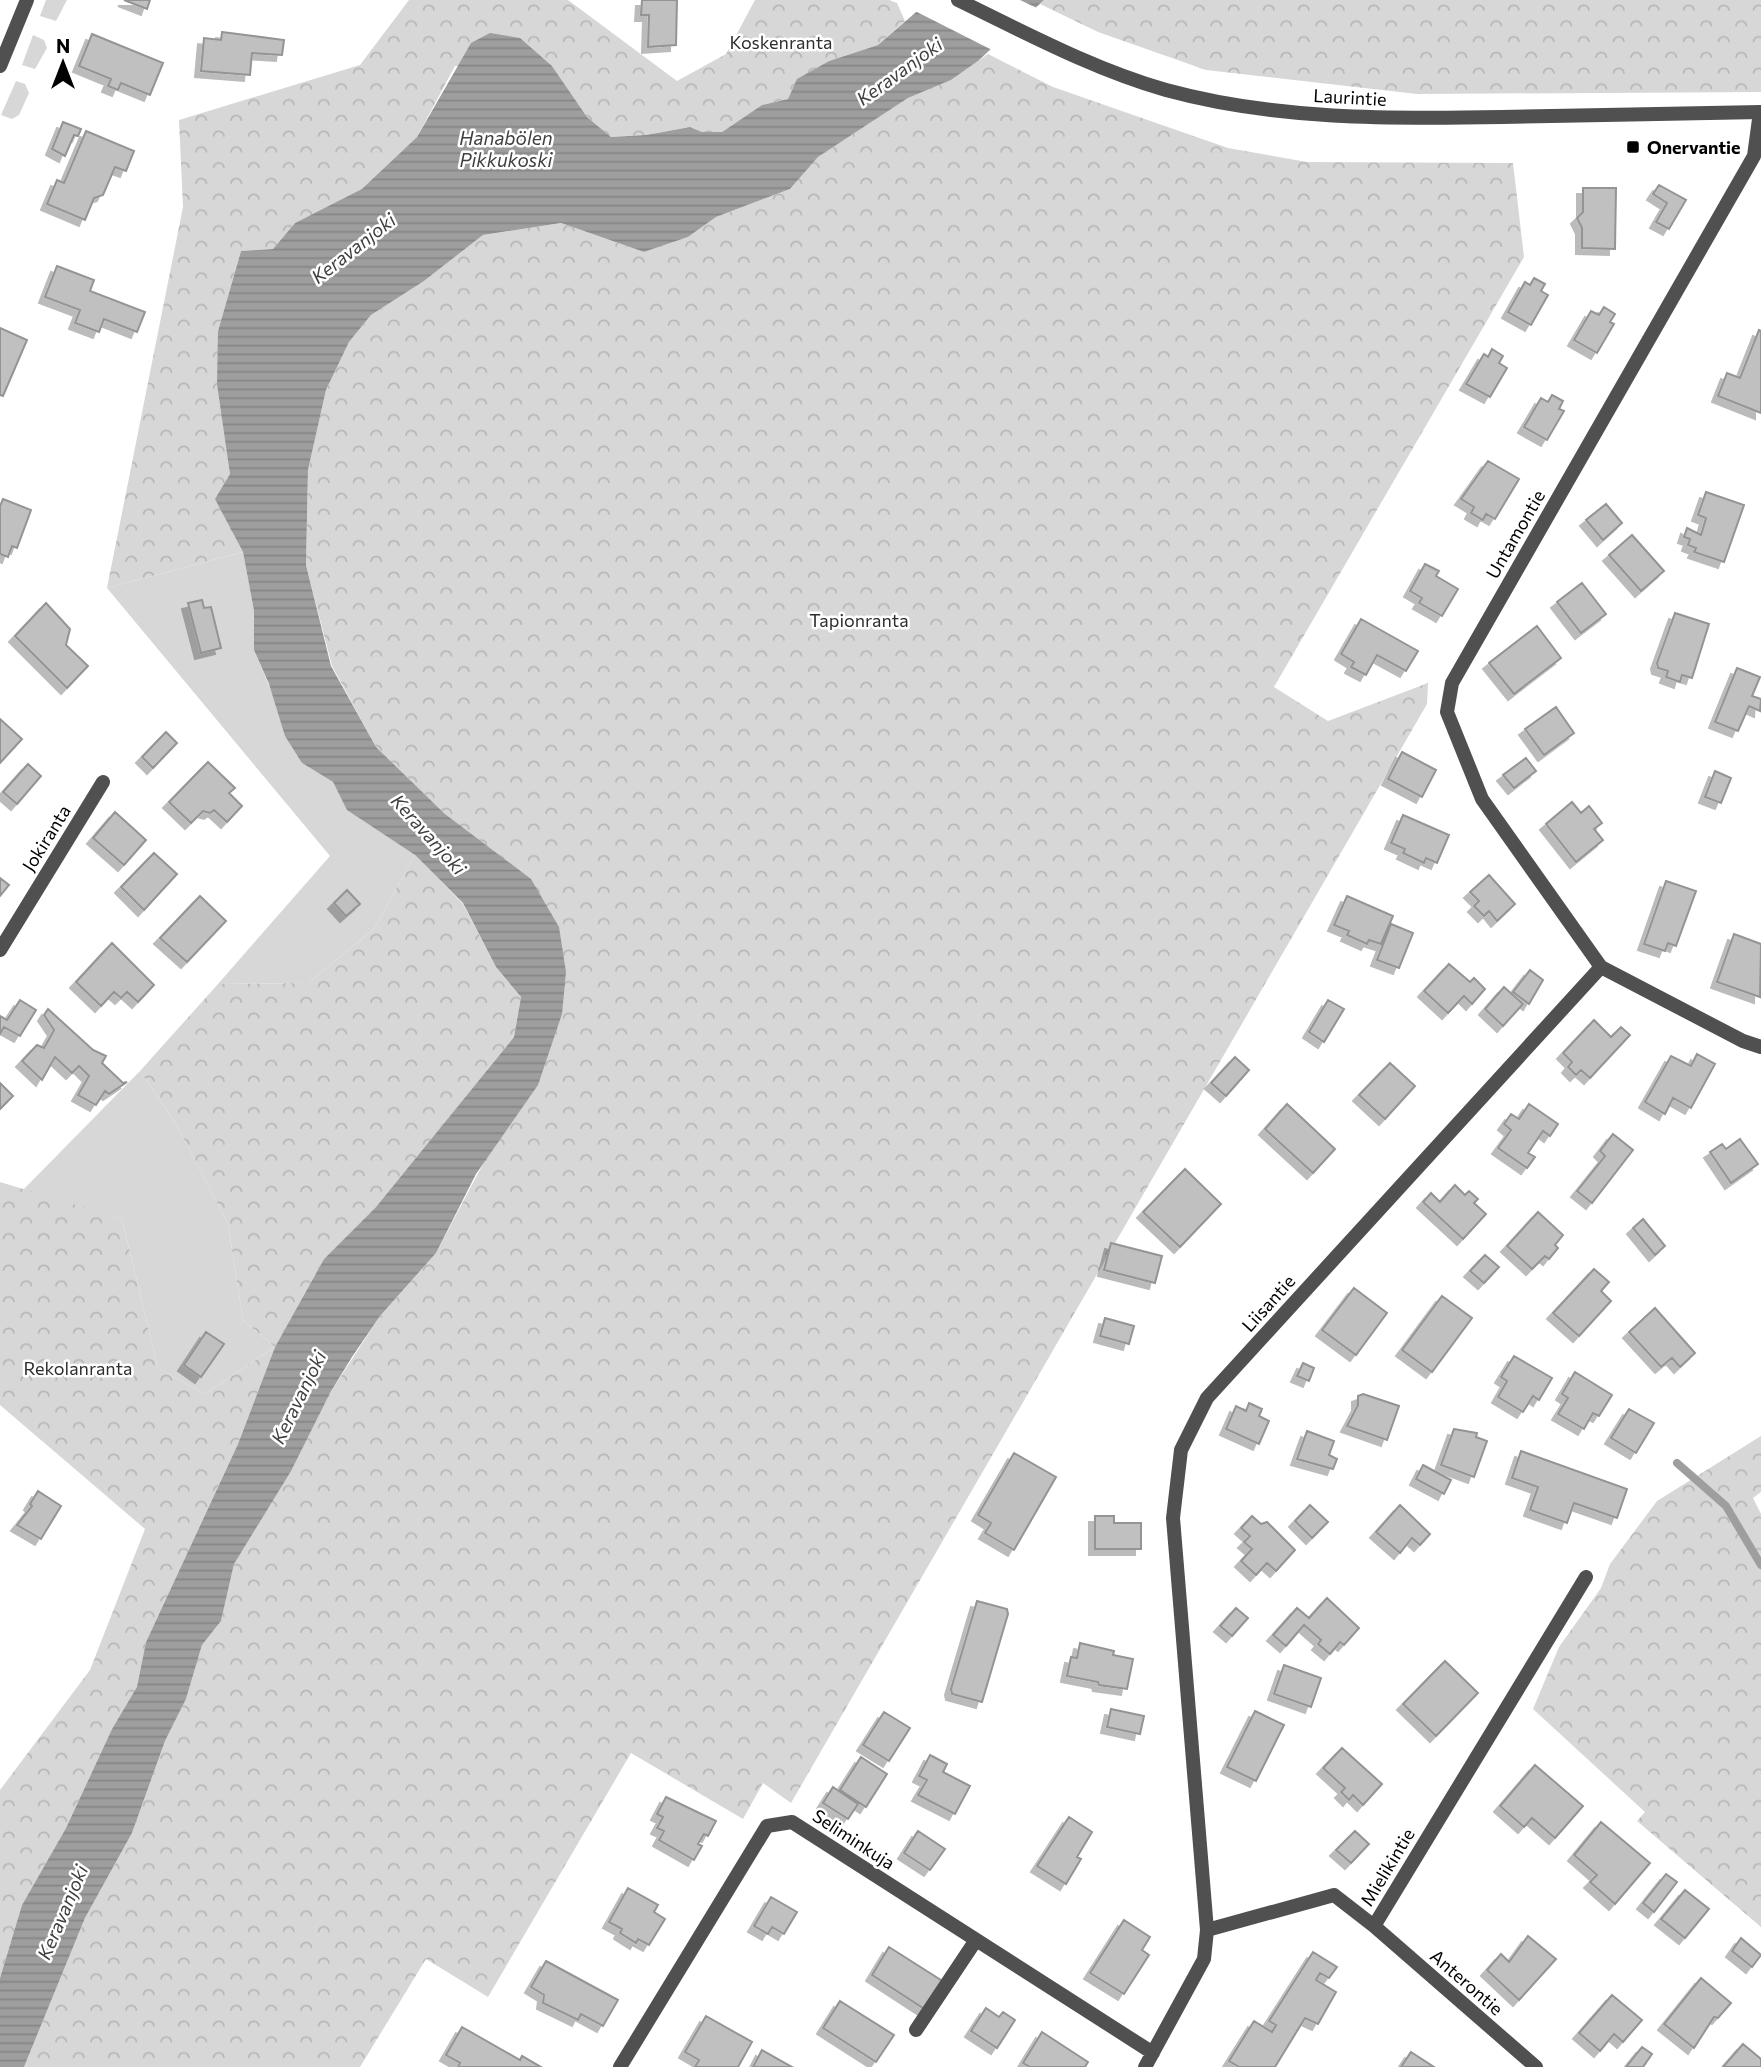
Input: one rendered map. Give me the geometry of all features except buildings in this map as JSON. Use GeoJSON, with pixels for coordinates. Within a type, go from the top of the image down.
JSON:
{"type":"FeatureCollection","features":[{"type":"Feature","properties":{"kind":"street"},"geometry":{"type":"LineString","coordinates":[[0,66],[27,0]]}},
{"type":"Feature","properties":{"kind":"street","name":"Laurintie"},"geometry":{"type":"LineString","coordinates":[[958,0],[1076,58],[1165,89],[1228,104],[1293,113],[1390,119],[1761,112]]}},
{"type":"Feature","properties":{"kind":"street","name":"Untamontie"},"geometry":{"type":"LineString","coordinates":[[1601,967],[1482,799],[1447,712],[1452,683],[1754,156],[1761,112]]}},
{"type":"Feature","properties":{"kind":"street","name":"Jokiranta"},"geometry":{"type":"LineString","coordinates":[[0,950],[103,782]]}},
{"type":"Feature","properties":{"kind":"street"},"geometry":{"type":"LineString","coordinates":[[1601,967],[1743,1041],[1761,1047]]}},
{"type":"Feature","properties":{"kind":"street","name":"Liisantie"},"geometry":{"type":"LineString","coordinates":[[1207,1930],[1173,1518],[1181,1450],[1207,1398],[1601,967]]}},
{"type":"Feature","properties":{"kind":"street","name":"Mielikintie"},"geometry":{"type":"LineString","coordinates":[[1207,1930],[1334,1895],[1374,1926],[1586,1577]]}},
{"type":"Feature","properties":{"kind":"street","name":"Seliminkuja"},"geometry":{"type":"LineString","coordinates":[[621,2067],[767,1826],[792,1822],[1153,2053]]}},
{"type":"Feature","properties":{"kind":"street","name":"Anterontie"},"geometry":{"type":"LineString","coordinates":[[1374,1926],[1536,2067]]}},
{"type":"Feature","properties":{"kind":"street"},"geometry":{"type":"LineString","coordinates":[[1145,2067],[1204,1959],[1207,1930]]}},
{"type":"Feature","properties":{"kind":"street"},"geometry":{"type":"LineString","coordinates":[[916,2030],[976,1940]]}},
{"type":"Feature","properties":{"kind":"green space"},"geometry":{"type":"Polygon","coordinates":[[[46,0],[67,0],[56,21],[40,16],[46,0]]]}},
{"type":"Feature","properties":{"kind":"green space","name":"Koskenranta"},"geometry":{"type":"Polygon","coordinates":[[[409,0],[568,0],[677,81],[726,54],[755,0],[889,0],[897,3],[905,21],[878,45],[829,61],[798,79],[788,99],[762,105],[722,132],[702,132],[690,127],[646,135],[611,137],[587,117],[552,66],[455,66],[417,137],[362,190],[295,223],[273,249],[241,251],[218,331],[230,474],[216,499],[243,552],[107,588],[183,207],[179,120],[360,65],[409,0]]]}},
{"type":"Feature","properties":{"kind":"green space"},"geometry":{"type":"Polygon","coordinates":[[[1044,0],[1761,0],[1761,92],[1417,94],[1206,70],[1098,32],[1040,4],[1044,0]]]}},
{"type":"Feature","properties":{"kind":"green space"},"geometry":{"type":"Polygon","coordinates":[[[33,35],[44,40],[47,48],[35,69],[22,65],[33,35]]]}},
{"type":"Feature","properties":{"kind":"green space","name":"Tapionranta"},"geometry":{"type":"Polygon","coordinates":[[[988,54],[1053,87],[1228,148],[1307,162],[1513,163],[1524,257],[1274,687],[1328,721],[1428,683],[1427,704],[791,1803],[763,1783],[743,1819],[631,1753],[488,1997],[426,1959],[360,2067],[24,2067],[85,1918],[132,1833],[165,1741],[186,1699],[202,1645],[221,1621],[234,1564],[330,1393],[380,1316],[436,1253],[562,1014],[486,847],[445,814],[376,747],[332,666],[306,565],[308,470],[326,390],[349,342],[371,315],[424,281],[483,235],[561,223],[644,252],[688,237],[716,217],[790,189],[818,157],[908,98],[951,80],[988,54]]]}},
{"type":"Feature","properties":{"kind":"green space"},"geometry":{"type":"Polygon","coordinates":[[[16,81],[25,84],[29,93],[19,115],[12,119],[1,115],[16,81]]]}},
{"type":"Feature","properties":{"kind":"green space"},"geometry":{"type":"Polygon","coordinates":[[[243,552],[254,611],[254,650],[302,763],[333,782],[348,810],[415,855],[374,929],[308,983],[218,984],[330,856],[107,588],[243,552]]]}},
{"type":"Feature","properties":{"kind":"green space"},"geometry":{"type":"Polygon","coordinates":[[[415,855],[463,904],[496,967],[521,997],[514,1037],[376,1207],[324,1259],[275,1347],[243,1320],[228,1224],[176,1124],[140,1071],[218,984],[308,983],[374,929],[415,855]]]}},
{"type":"Feature","properties":{"kind":"green space"},"geometry":{"type":"Polygon","coordinates":[[[140,1071],[176,1124],[228,1224],[243,1320],[275,1347],[205,1394],[158,1368],[122,1219],[22,1191],[140,1071]]]}},
{"type":"Feature","properties":{"kind":"green space","name":"Rekolanranta"},"geometry":{"type":"Polygon","coordinates":[[[0,1182],[122,1219],[158,1368],[205,1394],[275,1347],[238,1444],[146,1642],[138,1687],[112,1729],[66,1828],[22,1905],[0,1978],[0,1790],[90,1670],[145,1529],[0,1405],[0,1182]]]}},
{"type":"Feature","properties":{"kind":"green space"},"geometry":{"type":"Polygon","coordinates":[[[1761,1436],[1761,1492],[1753,1498],[1761,1514],[1761,1927],[1637,1821],[1645,1812],[1533,1709],[1559,1647],[1601,1588],[1610,1564],[1657,1501],[1761,1436]]]}},
{"type":"Feature","properties":{"kind":"water"},"geometry":{"type":"Polygon","coordinates":[[[930,0],[1044,0],[978,61],[951,80],[908,98],[818,157],[790,189],[716,217],[688,237],[644,252],[561,223],[483,235],[424,281],[371,315],[349,342],[326,390],[308,470],[306,565],[331,666],[376,747],[445,814],[531,879],[559,927],[566,972],[562,1014],[538,1085],[476,1174],[436,1253],[380,1316],[352,1357],[330,1393],[291,1471],[234,1564],[221,1621],[202,1645],[186,1699],[165,1741],[132,1833],[85,1918],[24,2067],[0,2067],[0,1978],[22,1905],[66,1828],[112,1729],[137,1687],[146,1642],[238,1444],[275,1347],[324,1259],[376,1207],[514,1037],[521,997],[496,967],[463,903],[415,855],[347,810],[333,782],[302,763],[285,736],[269,684],[254,650],[254,611],[243,552],[215,499],[230,474],[217,384],[218,331],[241,251],[273,249],[295,223],[362,189],[417,137],[471,43],[490,33],[520,38],[552,66],[587,117],[611,137],[646,135],[690,127],[702,132],[722,132],[762,105],[788,99],[797,79],[829,61],[878,45],[930,0]]]}},
{"type":"Feature","properties":{"kind":"pier"},"geometry":{"type":"Polygon","coordinates":[[[925,0],[1020,0],[1039,9],[994,51],[913,10],[925,0]]]}},
{"type":"Feature","properties":{"kind":"waterway"},"geometry":{"type":"LineString","coordinates":[[1677,1463],[1726,1506],[1761,1565]]}},
{"type":"Feature","properties":{"kind":"place","name":"Onervantie"},"geometry":{"type":"Point","coordinates":[1633,147]}},
{"type":"Feature","properties":{"kind":"water label","name":"Keravanjoki"},"geometry":{"type":"Point","coordinates":[899,71]}},
{"type":"Feature","properties":{"kind":"water label","name":"Hanabölen Pikkukoski"},"geometry":{"type":"Point","coordinates":[506,148]}},
{"type":"Feature","properties":{"kind":"water label","name":"Keravanjoki"},"geometry":{"type":"Point","coordinates":[353,248]}},
{"type":"Feature","properties":{"kind":"water label","name":"Keravanjoki"},"geometry":{"type":"Point","coordinates":[429,834]}},
{"type":"Feature","properties":{"kind":"water label","name":"Keravanjoki"},"geometry":{"type":"Point","coordinates":[298,1397]}},
{"type":"Feature","properties":{"kind":"water label","name":"Keravanjoki"},"geometry":{"type":"Point","coordinates":[62,1912]}}]}
